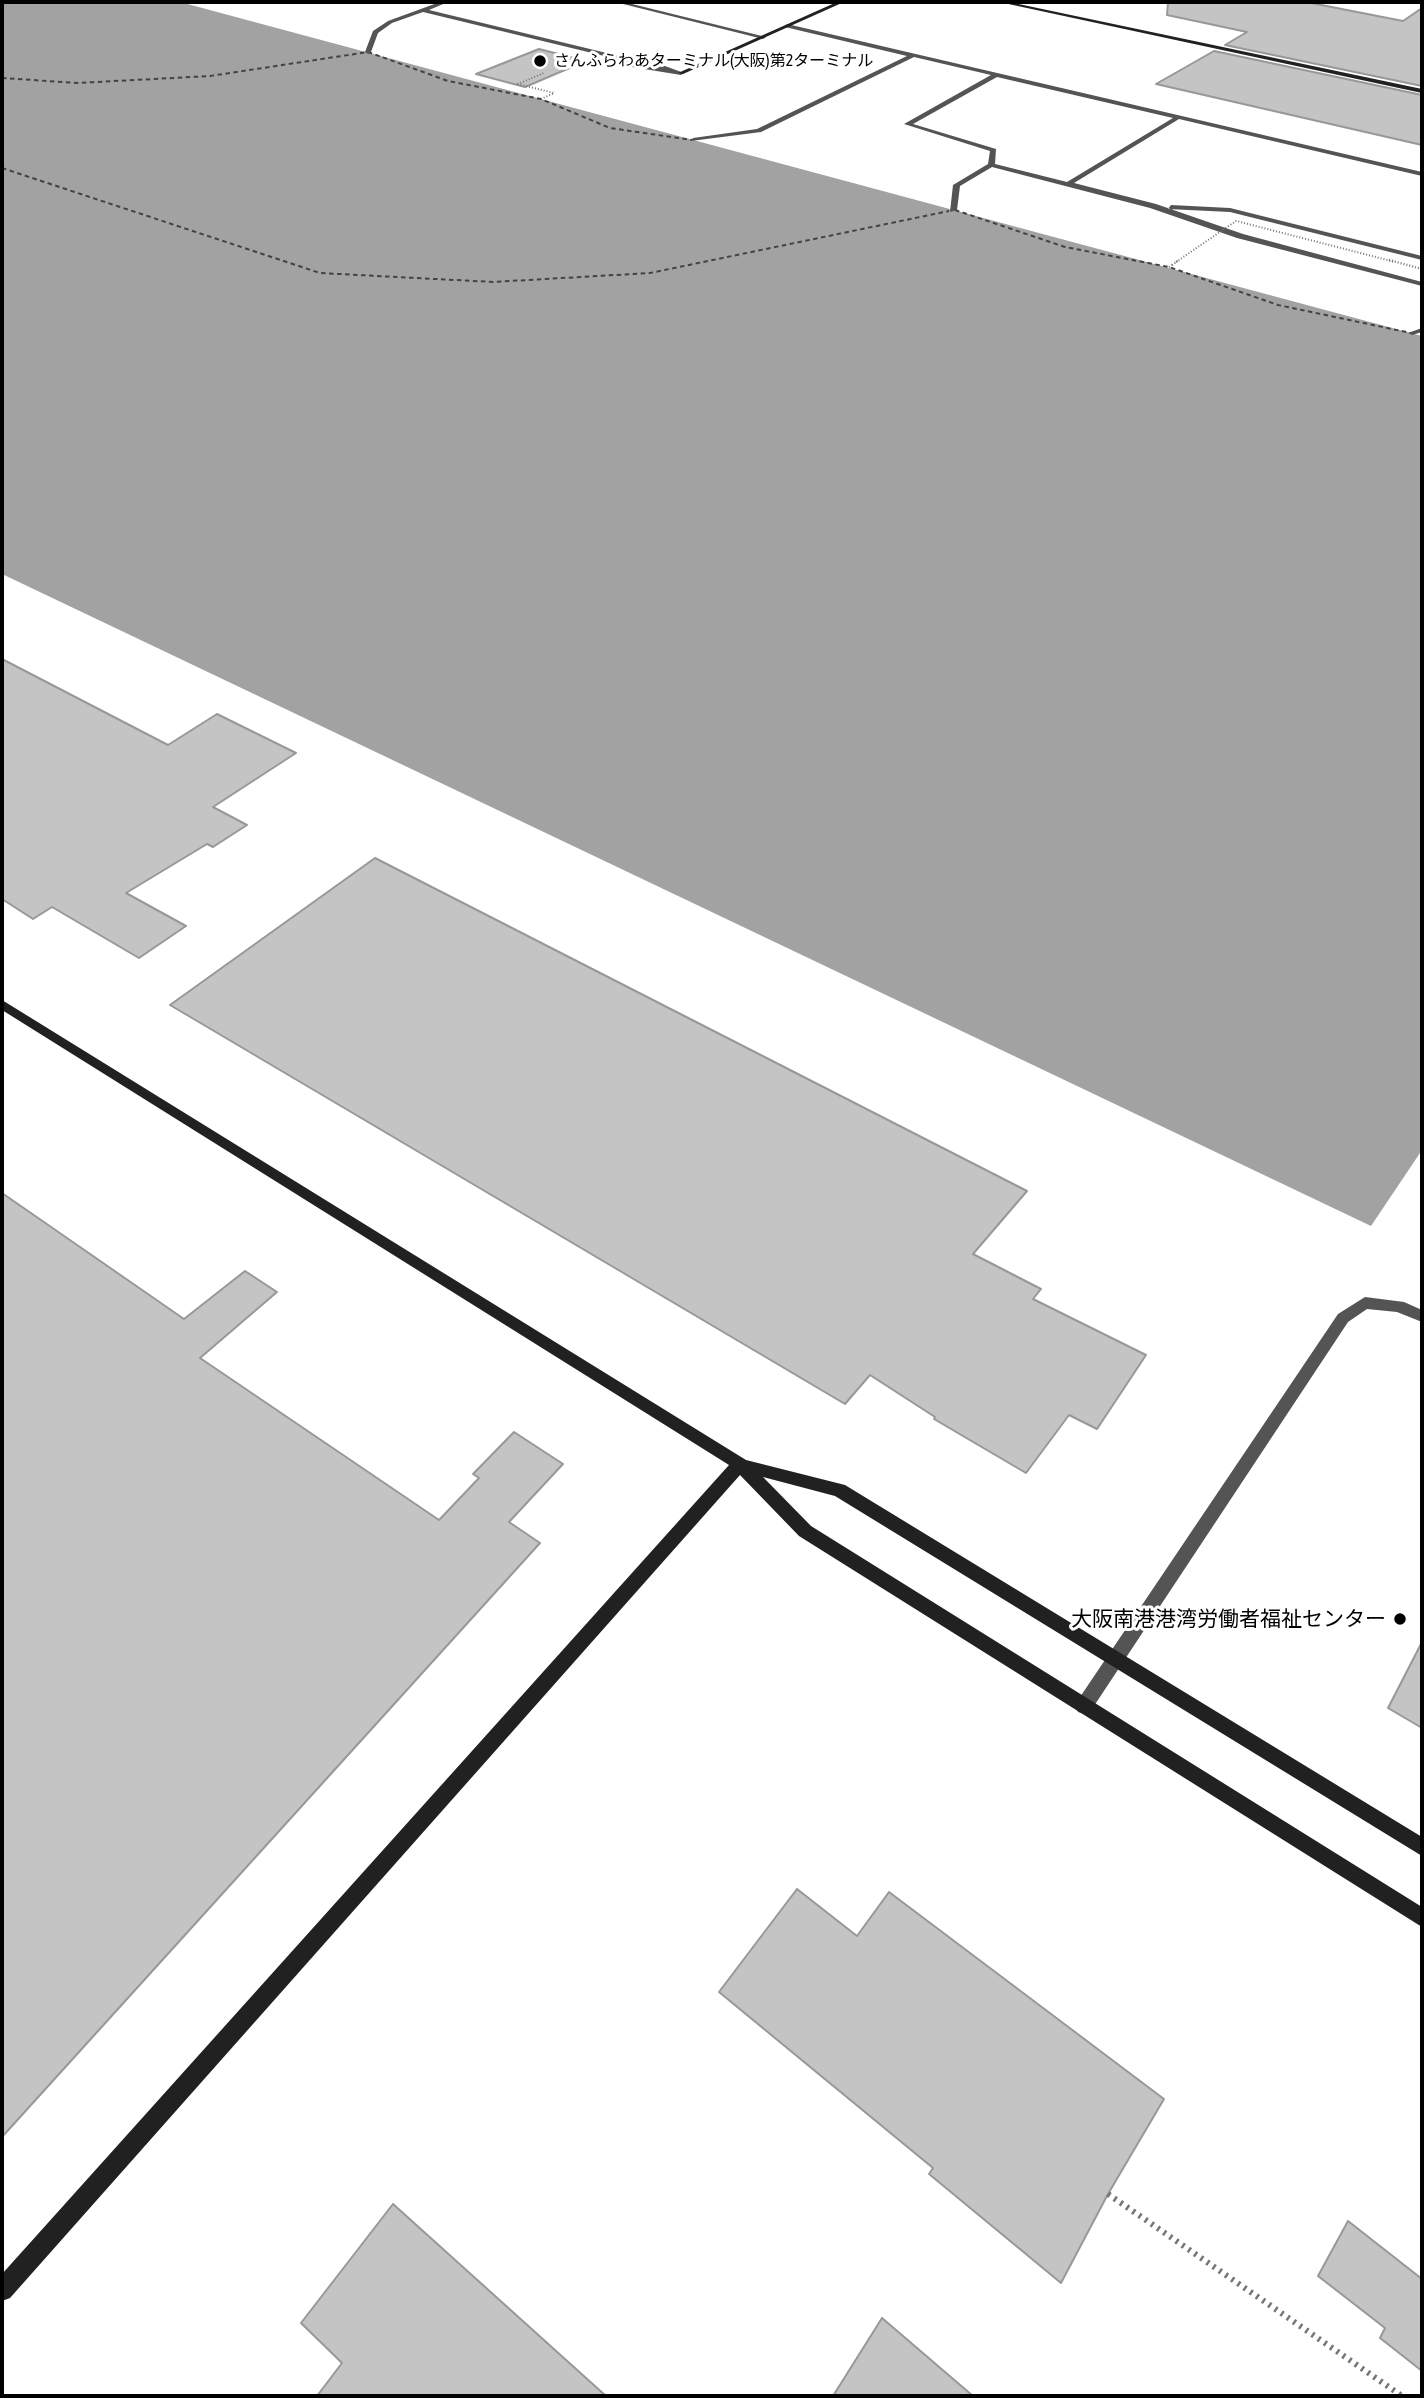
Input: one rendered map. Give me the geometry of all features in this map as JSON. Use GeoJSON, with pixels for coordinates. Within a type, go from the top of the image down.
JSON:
{"type":"FeatureCollection","features":[{"type":"Feature","properties":{"kind":"street"},"geometry":{"type":"LineString","coordinates":[[681,73],[841,2]]}},
{"type":"Feature","properties":{"kind":"street"},"geometry":{"type":"LineString","coordinates":[[1002,2],[1422,92]]}},
{"type":"Feature","properties":{"kind":"street"},"geometry":{"type":"LineString","coordinates":[[2,1004],[740,1464],[805,1531],[1422,1918]]}},
{"type":"Feature","properties":{"kind":"street"},"geometry":{"type":"LineString","coordinates":[[740,1464],[839,1490],[1422,1847]]}},
{"type":"Feature","properties":{"kind":"street"},"geometry":{"type":"LineString","coordinates":[[2,2290],[740,1464]]}},
{"type":"Feature","properties":{"kind":"lane"},"geometry":{"type":"LineString","coordinates":[[368,52],[375,32],[390,22],[445,2]]}},
{"type":"Feature","properties":{"kind":"lane"},"geometry":{"type":"LineString","coordinates":[[618,2],[763,37]]}},
{"type":"Feature","properties":{"kind":"lane"},"geometry":{"type":"LineString","coordinates":[[423,10],[623,59],[632,65],[681,73]]}},
{"type":"Feature","properties":{"kind":"lane"},"geometry":{"type":"LineString","coordinates":[[787,26],[1422,174]]}},
{"type":"Feature","properties":{"kind":"lane"},"geometry":{"type":"LineString","coordinates":[[693,140],[759,131],[912,56]]}},
{"type":"Feature","properties":{"kind":"lane"},"geometry":{"type":"LineString","coordinates":[[991,165],[994,150],[907,124],[996,75]]}},
{"type":"Feature","properties":{"kind":"lane"},"geometry":{"type":"LineString","coordinates":[[1068,184],[1177,117]]}},
{"type":"Feature","properties":{"kind":"lane"},"geometry":{"type":"LineString","coordinates":[[953,210],[957,185],[991,165],[1153,206],[1240,236],[1422,284]]}},
{"type":"Feature","properties":{"kind":"lane"},"geometry":{"type":"LineString","coordinates":[[1153,206],[1230,210],[1422,258]]}},
{"type":"Feature","properties":{"kind":"lane"},"geometry":{"type":"LineString","coordinates":[[1412,333],[1422,330]]}},
{"type":"Feature","properties":{"kind":"lane"},"geometry":{"type":"LineString","coordinates":[[1084,1706],[1343,1318],[1364,1303],[1399,1306],[1422,1317]]}},
{"type":"Feature","properties":{"kind":"path"},"geometry":{"type":"LineString","coordinates":[[541,99],[554,93],[518,84],[544,73]]}},
{"type":"Feature","properties":{"kind":"path"},"geometry":{"type":"LineString","coordinates":[[1170,266],[1236,221],[1422,269]]}},
{"type":"Feature","properties":{"kind":"path"},"geometry":{"type":"LineString","coordinates":[[1108,2194],[1402,2396]]}},
{"type":"Feature","properties":{"kind":"shaded area"},"geometry":{"type":"Polygon","coordinates":[[[2,2],[180,2],[1422,336],[1422,1150],[1371,1226],[2,574],[2,2]]]}},
{"type":"Feature","properties":{"kind":"building"},"geometry":{"type":"Polygon","coordinates":[[[1168,2],[1306,2],[1403,21],[1422,8],[1422,86],[1225,45],[1247,32],[1167,15],[1168,2]]]}},
{"type":"Feature","properties":{"kind":"building"},"geometry":{"type":"Polygon","coordinates":[[[539,49],[586,61],[525,87],[476,74],[539,49]]]}},
{"type":"Feature","properties":{"kind":"building"},"geometry":{"type":"Polygon","coordinates":[[[1214,51],[1422,95],[1422,145],[1156,84],[1214,51]]]}},
{"type":"Feature","properties":{"kind":"building"},"geometry":{"type":"Polygon","coordinates":[[[2,659],[168,745],[217,714],[296,753],[213,807],[247,825],[213,847],[207,844],[126,893],[186,926],[139,958],[52,907],[33,919],[2,899],[2,659]]]}},
{"type":"Feature","properties":{"kind":"building"},"geometry":{"type":"Polygon","coordinates":[[[375,858],[1027,1191],[973,1254],[1041,1289],[1033,1299],[1146,1355],[1097,1429],[1069,1415],[1026,1473],[934,1419],[935,1417],[870,1375],[845,1404],[170,1005],[375,858]]]}},
{"type":"Feature","properties":{"kind":"building"},"geometry":{"type":"Polygon","coordinates":[[[2,1193],[184,1319],[245,1271],[277,1292],[200,1358],[439,1520],[479,1478],[473,1474],[514,1432],[563,1464],[509,1522],[540,1543],[2,2137],[2,1193]]]}},
{"type":"Feature","properties":{"kind":"building"},"geometry":{"type":"Polygon","coordinates":[[[1422,1642],[1422,1728],[1388,1708],[1422,1642]]]}},
{"type":"Feature","properties":{"kind":"building"},"geometry":{"type":"Polygon","coordinates":[[[797,1889],[857,1936],[889,1892],[1164,2099],[1108,2194],[1061,2283],[929,2174],[933,2168],[719,1992],[797,1889]]]}},
{"type":"Feature","properties":{"kind":"building"},"geometry":{"type":"Polygon","coordinates":[[[393,2204],[606,2396],[317,2396],[342,2363],[301,2323],[393,2204]]]}},
{"type":"Feature","properties":{"kind":"building"},"geometry":{"type":"Polygon","coordinates":[[[1348,2221],[1422,2279],[1422,2371],[1380,2338],[1385,2328],[1318,2276],[1348,2221]]]}},
{"type":"Feature","properties":{"kind":"building"},"geometry":{"type":"Polygon","coordinates":[[[882,2318],[973,2396],[833,2396],[882,2318]]]}},
{"type":"Feature","properties":{"kind":"ferry route"},"geometry":{"type":"LineString","coordinates":[[2,78],[78,83],[210,76],[368,52],[448,81],[541,99],[610,128],[692,140]]}},
{"type":"Feature","properties":{"kind":"ferry route"},"geometry":{"type":"LineString","coordinates":[[2,168],[320,273],[493,282],[650,273],[949,211]]}},
{"type":"Feature","properties":{"kind":"ferry route"},"geometry":{"type":"LineString","coordinates":[[955,210],[1065,247],[1169,267],[1278,305],[1411,333]]}},
{"type":"Feature","properties":{"kind":"place","name":"さんふらわあターミナル(大阪)第2ターミナル"},"geometry":{"type":"Point","coordinates":[540,61]}},
{"type":"Feature","properties":{"kind":"place","name":"大阪南港港湾労働者福祉センター"},"geometry":{"type":"Point","coordinates":[1400,1619]}}]}
